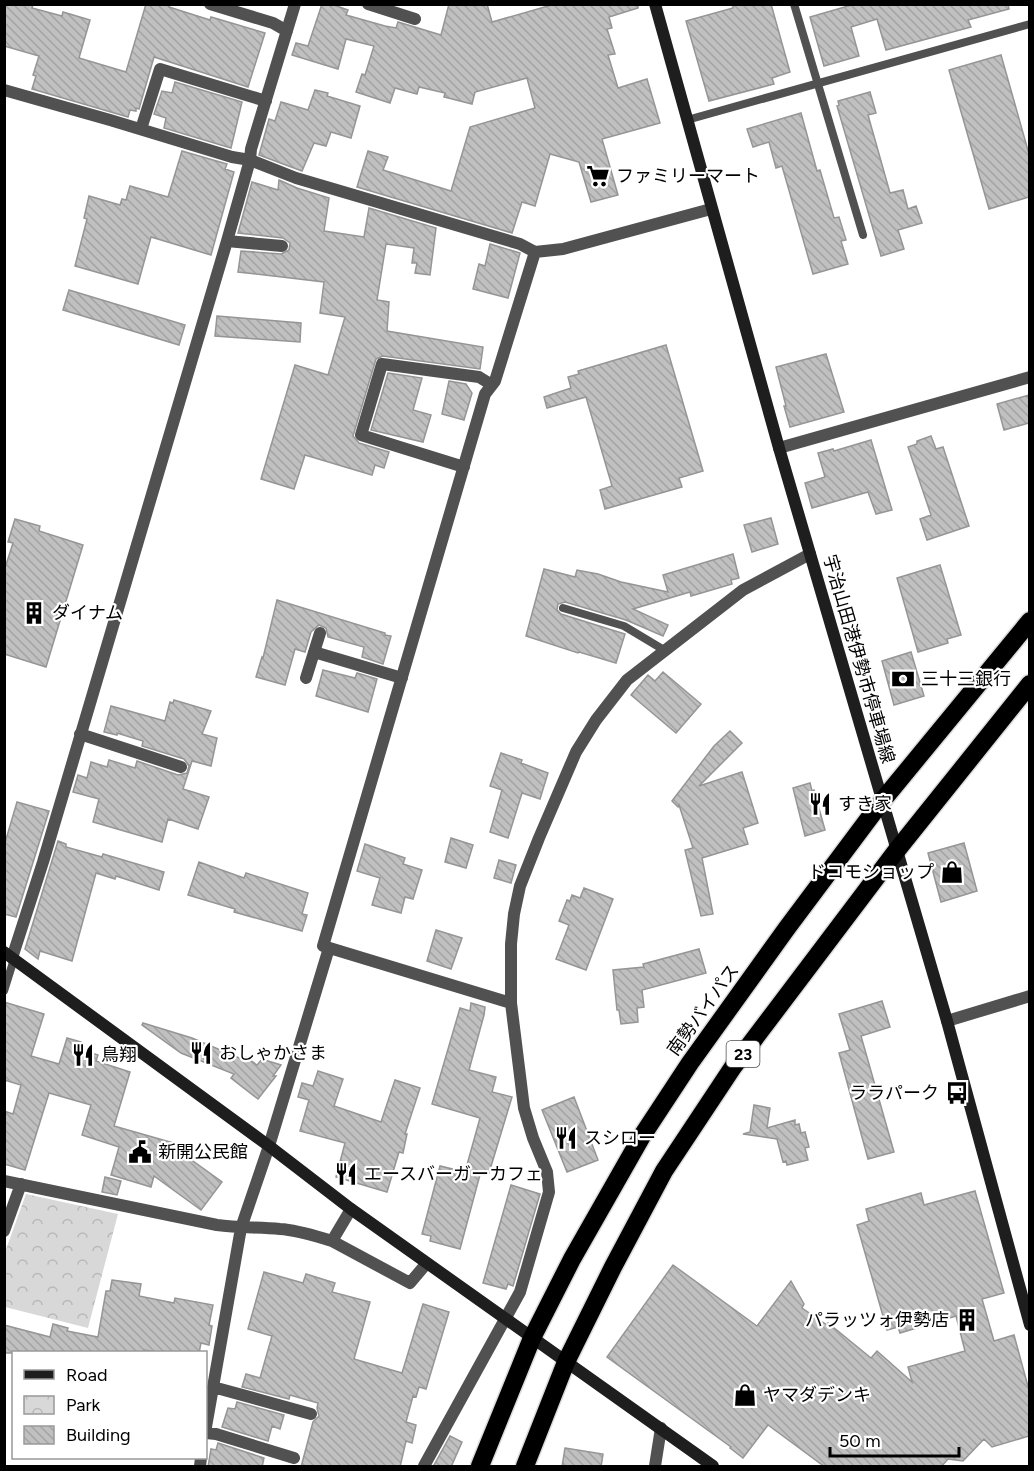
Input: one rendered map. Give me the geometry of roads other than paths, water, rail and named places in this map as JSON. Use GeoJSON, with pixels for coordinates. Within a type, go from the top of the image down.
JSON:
{"type":"FeatureCollection","features":[{"type":"Feature","properties":{"kind":"highway","name":"南勢バイパス"},"geometry":{"type":"LineString","coordinates":[[480,1467],[532,1338],[572,1259],[642,1136],[704,1043],[882,801],[1029,621]]}},
{"type":"Feature","properties":{"kind":"highway","name":"23"},"geometry":{"type":"LineString","coordinates":[[525,1467],[566,1362],[664,1172],[733,1067],[897,850],[1029,684]]}},
{"type":"Feature","properties":{"kind":"main road","name":"宇治山田港伊勢市停車場線"},"geometry":{"type":"LineString","coordinates":[[655,4],[779,448],[947,1022],[1029,1324]]}},
{"type":"Feature","properties":{"kind":"main road"},"geometry":{"type":"LineString","coordinates":[[10,956],[426,1264],[661,1428],[713,1467]]}},
{"type":"Feature","properties":{"kind":"street"},"geometry":{"type":"LineString","coordinates":[[210,4],[273,22],[287,31]]}},
{"type":"Feature","properties":{"kind":"street"},"geometry":{"type":"LineString","coordinates":[[10,956],[43,862],[295,4]]}},
{"type":"Feature","properties":{"kind":"street"},"geometry":{"type":"LineString","coordinates":[[368,4],[415,19]]}},
{"type":"Feature","properties":{"kind":"street"},"geometry":{"type":"LineString","coordinates":[[141,129],[160,69],[266,101]]}},
{"type":"Feature","properties":{"kind":"street"},"geometry":{"type":"LineString","coordinates":[[4,90],[232,157],[250,160],[296,178],[520,244],[535,252],[563,249],[711,209]]}},
{"type":"Feature","properties":{"kind":"street"},"geometry":{"type":"LineString","coordinates":[[227,241],[282,246]]}},
{"type":"Feature","properties":{"kind":"street"},"geometry":{"type":"LineString","coordinates":[[511,1003],[323,946],[485,394],[492,385],[535,252]]}},
{"type":"Feature","properties":{"kind":"street"},"geometry":{"type":"LineString","coordinates":[[464,467],[361,435],[382,364],[479,377],[492,385]]}},
{"type":"Feature","properties":{"kind":"street"},"geometry":{"type":"LineString","coordinates":[[779,448],[1029,377]]}},
{"type":"Feature","properties":{"kind":"street"},"geometry":{"type":"LineString","coordinates":[[424,1467],[520,1292],[549,1192],[547,1172],[524,1108],[511,1003],[511,945],[514,914],[520,886],[539,838],[576,752],[596,720],[627,680],[743,590],[810,554]]}},
{"type":"Feature","properties":{"kind":"street"},"geometry":{"type":"LineString","coordinates":[[306,678],[320,633]]}},
{"type":"Feature","properties":{"kind":"street"},"geometry":{"type":"LineString","coordinates":[[314,652],[402,678]]}},
{"type":"Feature","properties":{"kind":"street"},"geometry":{"type":"LineString","coordinates":[[80,734],[181,767]]}},
{"type":"Feature","properties":{"kind":"street"},"geometry":{"type":"LineString","coordinates":[[207,1415],[241,1228],[269,1146],[329,948]]}},
{"type":"Feature","properties":{"kind":"street"},"geometry":{"type":"LineString","coordinates":[[947,1022],[1029,996]]}},
{"type":"Feature","properties":{"kind":"street"},"geometry":{"type":"LineString","coordinates":[[4,1181],[217,1225],[241,1228],[280,1228],[308,1233],[332,1241],[410,1283],[426,1264]]}},
{"type":"Feature","properties":{"kind":"street"},"geometry":{"type":"LineString","coordinates":[[4,1231],[21,1184]]}},
{"type":"Feature","properties":{"kind":"street"},"geometry":{"type":"LineString","coordinates":[[332,1241],[351,1209]]}},
{"type":"Feature","properties":{"kind":"street"},"geometry":{"type":"LineString","coordinates":[[213,1387],[310,1414]]}},
{"type":"Feature","properties":{"kind":"street"},"geometry":{"type":"LineString","coordinates":[[655,1467],[661,1428]]}},
{"type":"Feature","properties":{"kind":"street"},"geometry":{"type":"LineString","coordinates":[[207,1433],[294,1458]]}},
{"type":"Feature","properties":{"kind":"lane"},"geometry":{"type":"LineString","coordinates":[[794,4],[863,235]]}},
{"type":"Feature","properties":{"kind":"lane"},"geometry":{"type":"LineString","coordinates":[[687,120],[1029,24]]}},
{"type":"Feature","properties":{"kind":"lane"},"geometry":{"type":"LineString","coordinates":[[564,608],[624,626],[664,650]]}},
{"type":"Feature","properties":{"kind":"lane"},"geometry":{"type":"LineString","coordinates":[[4,991],[10,956]]}},
{"type":"Feature","properties":{"kind":"place","name":"ファミリーマート"},"geometry":{"type":"Point","coordinates":[598,176]}},
{"type":"Feature","properties":{"kind":"place","name":"ダイナム"},"geometry":{"type":"Point","coordinates":[34,613]}},
{"type":"Feature","properties":{"kind":"place","name":"三十三銀行"},"geometry":{"type":"Point","coordinates":[903,679]}},
{"type":"Feature","properties":{"kind":"place","name":"すき家"},"geometry":{"type":"Point","coordinates":[820,804]}},
{"type":"Feature","properties":{"kind":"place","name":"ドコモショップ"},"geometry":{"type":"Point","coordinates":[952,872]}},
{"type":"Feature","properties":{"kind":"place","name":"おしゃかさま"},"geometry":{"type":"Point","coordinates":[201,1053]}},
{"type":"Feature","properties":{"kind":"place","name":"鳥翔"},"geometry":{"type":"Point","coordinates":[83,1055]}},
{"type":"Feature","properties":{"kind":"place","name":"ララパーク"},"geometry":{"type":"Point","coordinates":[957,1093]}},
{"type":"Feature","properties":{"kind":"place","name":"スシロー"},"geometry":{"type":"Point","coordinates":[566,1138]}},
{"type":"Feature","properties":{"kind":"place","name":"新開公民館"},"geometry":{"type":"Point","coordinates":[140,1152]}},
{"type":"Feature","properties":{"kind":"place","name":"エースバーガーカフェ"},"geometry":{"type":"Point","coordinates":[346,1174]}},
{"type":"Feature","properties":{"kind":"place","name":"パラッツォ伊勢店"},"geometry":{"type":"Point","coordinates":[967,1320]}},
{"type":"Feature","properties":{"kind":"place","name":"ヤマダデンキ"},"geometry":{"type":"Point","coordinates":[745,1395]}}]}
